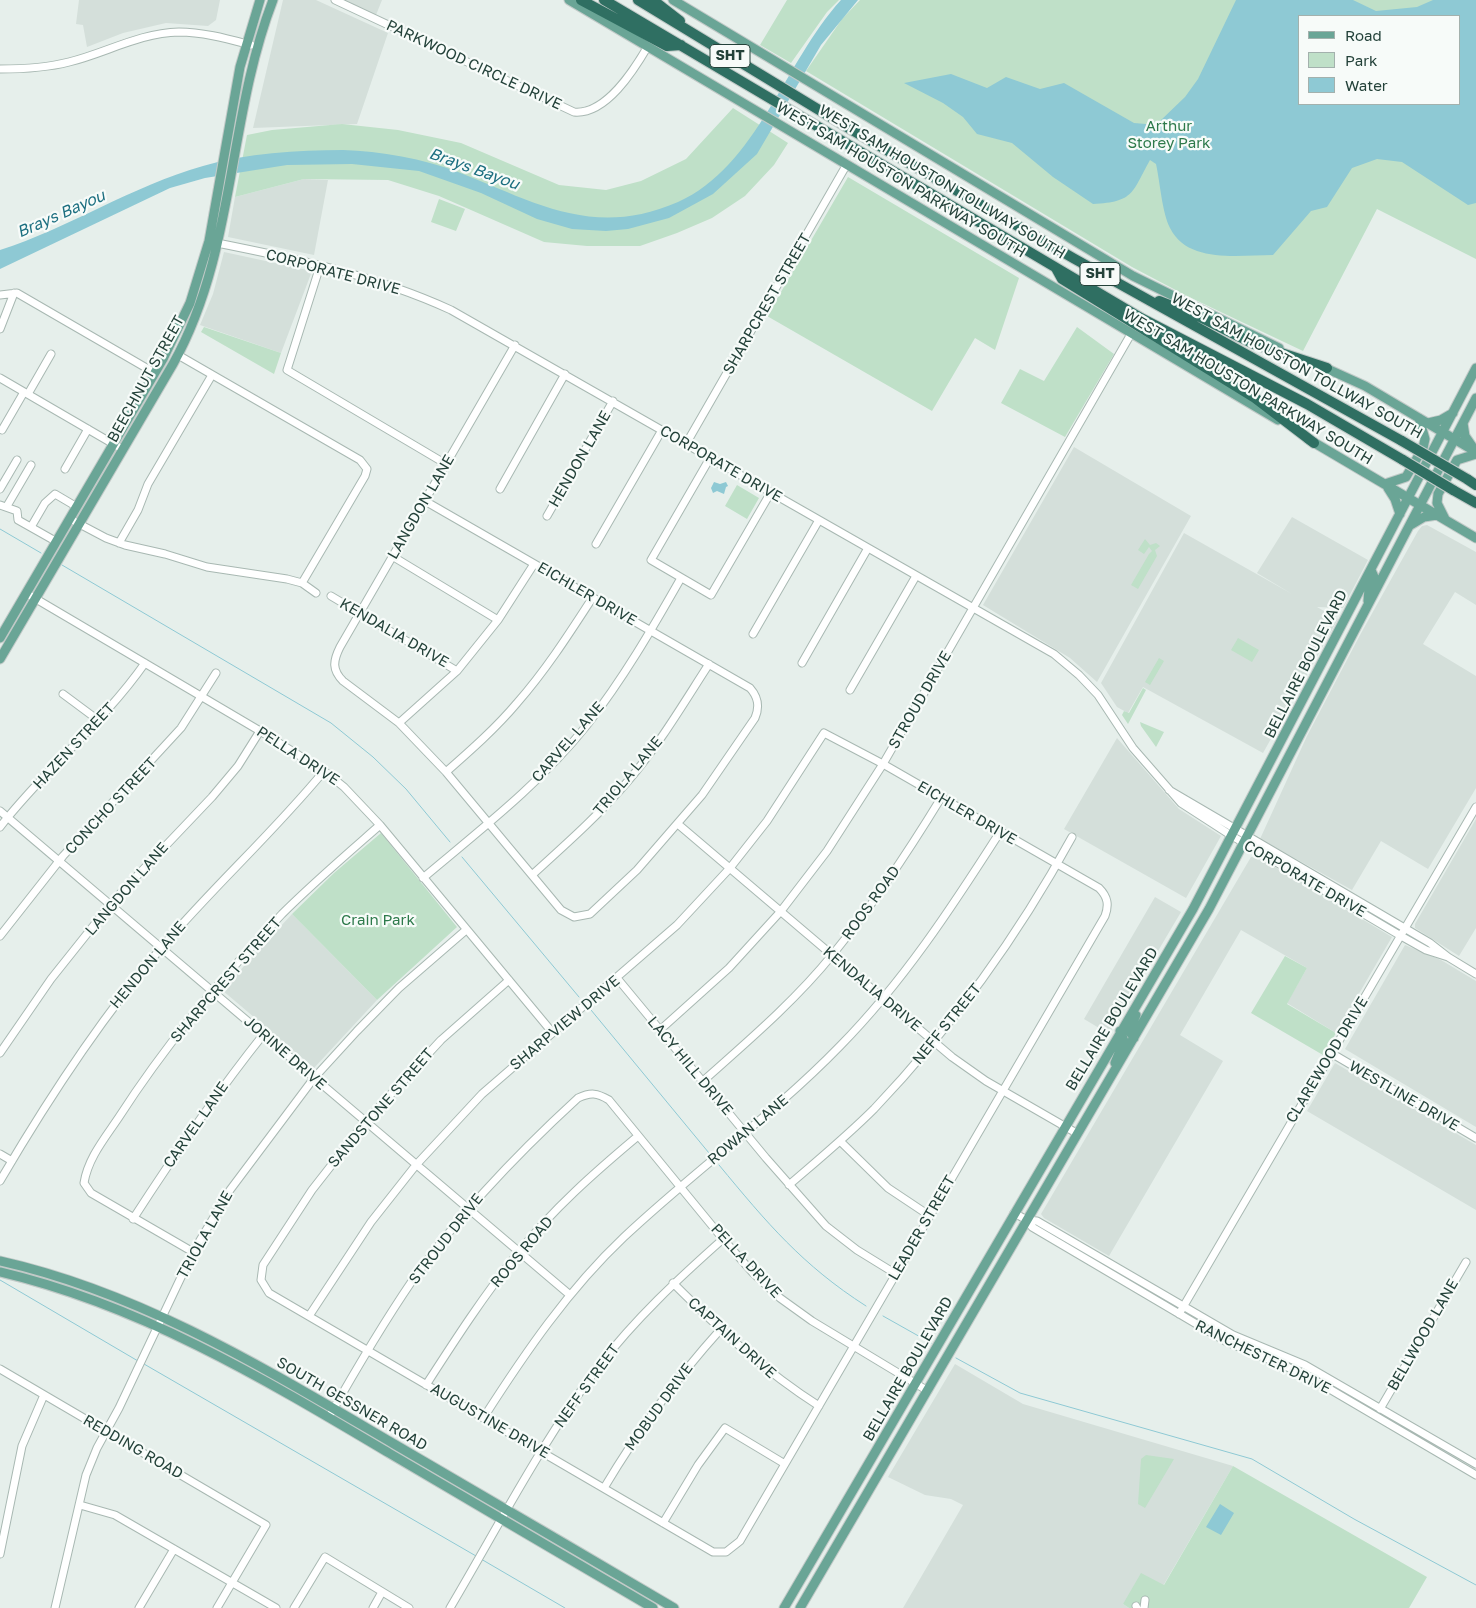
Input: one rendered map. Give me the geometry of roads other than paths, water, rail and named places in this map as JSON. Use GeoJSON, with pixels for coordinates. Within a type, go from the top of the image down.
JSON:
{"type":"FeatureCollection","features":[{"type":"Feature","properties":{"kind":"highway"},"geometry":{"type":"LineString","coordinates":[[581,0],[667,46],[680,45]]}},
{"type":"Feature","properties":{"kind":"highway","name":"WEST SAM HOUSTON TOLLWAY SOUTH"},"geometry":{"type":"LineString","coordinates":[[604,0],[1141,318],[1307,404],[1476,503]]}},
{"type":"Feature","properties":{"kind":"highway","name":"WEST SAM HOUSTON TOLLWAY SOUTH"},"geometry":{"type":"LineString","coordinates":[[638,0],[801,100],[1119,285],[1402,441],[1476,485]]}},
{"type":"Feature","properties":{"kind":"highway"},"geometry":{"type":"LineString","coordinates":[[653,0],[672,12],[692,32]]}},
{"type":"Feature","properties":{"kind":"highway"},"geometry":{"type":"LineString","coordinates":[[1056,267],[1062,279],[1255,398],[1314,442]]}},
{"type":"Feature","properties":{"kind":"highway"},"geometry":{"type":"LineString","coordinates":[[1119,285],[1200,317],[1254,344],[1327,368]]}},
{"type":"Feature","properties":{"kind":"main road","name":"BEECHNUT STREET"},"geometry":{"type":"LineString","coordinates":[[0,638],[149,384],[186,314],[214,242],[219,184],[226,144],[246,44],[260,0]]}},
{"type":"Feature","properties":{"kind":"main road","name":"BEECHNUT STREET"},"geometry":{"type":"LineString","coordinates":[[0,659],[178,355],[196,318],[214,242],[231,182],[242,115],[257,47],[273,0]]}},
{"type":"Feature","properties":{"kind":"main road","name":"WEST SAM HOUSTON PARKWAY SOUTH"},"geometry":{"type":"LineString","coordinates":[[569,0],[785,126],[1476,538]]}},
{"type":"Feature","properties":{"kind":"main road"},"geometry":{"type":"LineString","coordinates":[[673,0],[1133,276],[1273,346],[1365,386],[1476,452]]}},
{"type":"Feature","properties":{"kind":"main road"},"geometry":{"type":"LineString","coordinates":[[232,114],[242,115]]}},
{"type":"Feature","properties":{"kind":"main road"},"geometry":{"type":"LineString","coordinates":[[186,314],[196,318]]}},
{"type":"Feature","properties":{"kind":"main road","name":"BELLAIRE BOULEVARD"},"geometry":{"type":"LineString","coordinates":[[784,1608],[1064,1126],[1193,909],[1476,368]]}},
{"type":"Feature","properties":{"kind":"main road"},"geometry":{"type":"LineString","coordinates":[[149,384],[158,389]]}},
{"type":"Feature","properties":{"kind":"main road","name":"BELLAIRE BOULEVARD"},"geometry":{"type":"LineString","coordinates":[[800,1608],[1205,916],[1476,398]]}},
{"type":"Feature","properties":{"kind":"main road"},"geometry":{"type":"LineString","coordinates":[[1428,423],[1441,420],[1453,412]]}},
{"type":"Feature","properties":{"kind":"main road"},"geometry":{"type":"LineString","coordinates":[[1400,514],[1395,499],[1385,484],[1406,477],[1422,448],[1424,432],[1419,417]]}},
{"type":"Feature","properties":{"kind":"main road"},"geometry":{"type":"LineString","coordinates":[[1463,423],[1466,438],[1476,452]]}},
{"type":"Feature","properties":{"kind":"main road"},"geometry":{"type":"LineString","coordinates":[[1409,526],[1424,517],[1441,517],[1437,503],[1441,487],[1457,460],[1476,452]]}},
{"type":"Feature","properties":{"kind":"main road"},"geometry":{"type":"LineString","coordinates":[[1368,604],[1367,598],[1374,577],[1371,570]]}},
{"type":"Feature","properties":{"kind":"main road"},"geometry":{"type":"LineString","coordinates":[[1326,683],[1323,675],[1332,655],[1332,643]]}},
{"type":"Feature","properties":{"kind":"main road"},"geometry":{"type":"LineString","coordinates":[[1314,708],[1313,695],[1318,684],[1316,674]]}},
{"type":"Feature","properties":{"kind":"main road"},"geometry":{"type":"LineString","coordinates":[[1193,909],[1205,916]]}},
{"type":"Feature","properties":{"kind":"main road"},"geometry":{"type":"LineString","coordinates":[[1134,1038],[1129,1031],[1143,1003],[1151,980]]}},
{"type":"Feature","properties":{"kind":"main road"},"geometry":{"type":"LineString","coordinates":[[1116,1068],[1115,1060],[1124,1041],[1120,1031]]}},
{"type":"Feature","properties":{"kind":"main road","name":"SOUTH GESSNER ROAD"},"geometry":{"type":"LineString","coordinates":[[0,1261],[67,1278],[162,1317],[248,1360],[508,1510],[671,1607]]}},
{"type":"Feature","properties":{"kind":"main road","name":"SOUTH GESSNER ROAD"},"geometry":{"type":"LineString","coordinates":[[0,1272],[63,1289],[158,1327],[244,1370],[328,1417],[653,1608]]}},
{"type":"Feature","properties":{"kind":"main road"},"geometry":{"type":"LineString","coordinates":[[63,1289],[67,1278]]}},
{"type":"Feature","properties":{"kind":"main road"},"geometry":{"type":"LineString","coordinates":[[244,1370],[248,1360]]}},
{"type":"Feature","properties":{"kind":"main road"},"geometry":{"type":"LineString","coordinates":[[870,1460],[883,1467]]}},
{"type":"Feature","properties":{"kind":"main road"},"geometry":{"type":"LineString","coordinates":[[823,1542],[835,1548]]}},
{"type":"Feature","properties":{"kind":"main road"},"geometry":{"type":"LineString","coordinates":[[587,1569],[592,1560]]}},
{"type":"Feature","properties":{"kind":"street","name":"PARKWOOD CIRCLE DRIVE"},"geometry":{"type":"LineString","coordinates":[[335,0],[574,112],[592,108],[614,93],[627,79],[648,46]]}},
{"type":"Feature","properties":{"kind":"street"},"geometry":{"type":"LineString","coordinates":[[0,68],[28,69],[68,62],[134,39],[180,32],[224,38],[257,47]]}},
{"type":"Feature","properties":{"kind":"street","name":"SHARPCREST STREET"},"geometry":{"type":"LineString","coordinates":[[686,444],[847,164]]}},
{"type":"Feature","properties":{"kind":"street","name":"CORPORATE DRIVE"},"geometry":{"type":"LineString","coordinates":[[214,242],[373,279],[420,296],[464,316],[1054,654],[1078,675],[1110,712],[1133,748],[1169,790],[1234,833],[1403,932],[1426,950],[1448,957],[1476,974]]}},
{"type":"Feature","properties":{"kind":"street"},"geometry":{"type":"LineString","coordinates":[[320,266],[287,370],[446,464]]}},
{"type":"Feature","properties":{"kind":"street"},"geometry":{"type":"LineString","coordinates":[[0,329],[14,293]]}},
{"type":"Feature","properties":{"kind":"street"},"geometry":{"type":"LineString","coordinates":[[0,295],[18,293],[155,373]]}},
{"type":"Feature","properties":{"kind":"street","name":"STROUD DRIVE"},"geometry":{"type":"LineString","coordinates":[[660,1030],[728,968],[781,911],[827,851],[883,764],[1131,334]]}},
{"type":"Feature","properties":{"kind":"street","name":"LANGDON LANE"},"geometry":{"type":"LineString","coordinates":[[400,723],[343,681],[335,670],[336,654],[515,345]]}},
{"type":"Feature","properties":{"kind":"street"},"geometry":{"type":"LineString","coordinates":[[2,430],[51,354]]}},
{"type":"Feature","properties":{"kind":"street"},"geometry":{"type":"LineString","coordinates":[[178,355],[366,465],[365,476],[302,583]]}},
{"type":"Feature","properties":{"kind":"street"},"geometry":{"type":"LineString","coordinates":[[500,488],[565,374]]}},
{"type":"Feature","properties":{"kind":"street"},"geometry":{"type":"LineString","coordinates":[[119,543],[138,510],[148,484],[212,375]]}},
{"type":"Feature","properties":{"kind":"street"},"geometry":{"type":"LineString","coordinates":[[0,378],[122,450]]}},
{"type":"Feature","properties":{"kind":"street","name":"HENDON LANE"},"geometry":{"type":"LineString","coordinates":[[547,516],[613,402]]}},
{"type":"Feature","properties":{"kind":"street"},"geometry":{"type":"LineString","coordinates":[[65,468],[88,429]]}},
{"type":"Feature","properties":{"kind":"street"},"geometry":{"type":"LineString","coordinates":[[596,544],[662,430]]}},
{"type":"Feature","properties":{"kind":"street"},"geometry":{"type":"LineString","coordinates":[[710,458],[651,560],[711,595],[771,492]]}},
{"type":"Feature","properties":{"kind":"street"},"geometry":{"type":"LineString","coordinates":[[0,489],[17,460]]}},
{"type":"Feature","properties":{"kind":"street"},"geometry":{"type":"LineString","coordinates":[[31,465],[4,505],[17,511],[18,520],[57,542]]}},
{"type":"Feature","properties":{"kind":"street"},"geometry":{"type":"LineString","coordinates":[[31,527],[45,503],[55,494],[77,507]]}},
{"type":"Feature","properties":{"kind":"street","name":"EICHLER DRIVE"},"geometry":{"type":"LineString","coordinates":[[425,501],[750,688],[758,701],[755,718],[725,764],[679,825]]}},
{"type":"Feature","properties":{"kind":"street"},"geometry":{"type":"LineString","coordinates":[[70,519],[119,543],[207,567],[288,579],[302,583],[316,593]]}},
{"type":"Feature","properties":{"kind":"street"},"geometry":{"type":"LineString","coordinates":[[753,634],[819,520]]}},
{"type":"Feature","properties":{"kind":"street"},"geometry":{"type":"LineString","coordinates":[[802,662],[868,548]]}},
{"type":"Feature","properties":{"kind":"street"},"geometry":{"type":"LineString","coordinates":[[392,556],[498,620]]}},
{"type":"Feature","properties":{"kind":"street"},"geometry":{"type":"LineString","coordinates":[[534,564],[498,620],[457,670],[400,723],[446,772],[560,910],[574,917],[590,914],[637,870],[679,825]]}},
{"type":"Feature","properties":{"kind":"street"},"geometry":{"type":"LineString","coordinates":[[850,690],[916,576]]}},
{"type":"Feature","properties":{"kind":"street","name":"CARVEL LANE"},"geometry":{"type":"LineString","coordinates":[[423,878],[540,777],[586,726],[616,686],[651,631],[681,578]]}},
{"type":"Feature","properties":{"kind":"street","name":"PELLA DRIVE"},"geometry":{"type":"LineString","coordinates":[[26,593],[260,731],[324,771],[344,787],[380,825],[552,1032]]}},
{"type":"Feature","properties":{"kind":"street","name":"KENDALIA DRIVE"},"geometry":{"type":"LineString","coordinates":[[331,596],[457,670]]}},
{"type":"Feature","properties":{"kind":"street"},"geometry":{"type":"LineString","coordinates":[[446,772],[478,744],[517,703],[557,652],[593,598]]}},
{"type":"Feature","properties":{"kind":"street","name":"HAZEN STREET"},"geometry":{"type":"LineString","coordinates":[[0,827],[124,693],[144,663]]}},
{"type":"Feature","properties":{"kind":"street","name":"TRIOLA LANE"},"geometry":{"type":"LineString","coordinates":[[532,876],[587,824],[628,780],[670,726],[708,664]]}},
{"type":"Feature","properties":{"kind":"street","name":"CONCHO STREET"},"geometry":{"type":"LineString","coordinates":[[0,936],[59,861],[106,807],[158,756],[181,728],[216,673]]}},
{"type":"Feature","properties":{"kind":"street"},"geometry":{"type":"LineString","coordinates":[[63,694],[98,720]]}},
{"type":"Feature","properties":{"kind":"street","name":"LANGDON LANE"},"geometry":{"type":"LineString","coordinates":[[0,1053],[51,979],[110,904],[212,797],[238,766],[260,731]]}},
{"type":"Feature","properties":{"kind":"street","name":"EICHLER DRIVE"},"geometry":{"type":"LineString","coordinates":[[824,733],[883,764],[1057,864],[1098,888],[1106,898]]}},
{"type":"Feature","properties":{"kind":"street","name":"SHARPVIEW DRIVE"},"geometry":{"type":"LineString","coordinates":[[309,1316],[371,1222],[416,1165],[482,1094],[677,925],[730,868],[767,820],[824,733]]}},
{"type":"Feature","properties":{"kind":"street","name":"HENDON LANE"},"geometry":{"type":"LineString","coordinates":[[0,1181],[100,1024],[161,948],[222,879],[288,814],[324,771]]}},
{"type":"Feature","properties":{"kind":"street","name":"ROOS ROAD"},"geometry":{"type":"LineString","coordinates":[[703,1081],[761,1030],[832,955],[880,893],[941,798]]}},
{"type":"Feature","properties":{"kind":"street","name":"CLAREWOOD DRIVE"},"geometry":{"type":"LineString","coordinates":[[1178,1314],[1476,807]]}},
{"type":"Feature","properties":{"kind":"street","name":"JORINE DRIVE"},"geometry":{"type":"LineString","coordinates":[[0,811],[570,1295]]}},
{"type":"Feature","properties":{"kind":"street","name":"SHARPCREST STREET"},"geometry":{"type":"LineString","coordinates":[[133,1219],[91,1193],[84,1183],[86,1168],[169,1046],[213,991],[284,913],[380,825]]}},
{"type":"Feature","properties":{"kind":"street","name":"KENDALIA DRIVE"},"geometry":{"type":"LineString","coordinates":[[679,825],[883,999],[966,1067],[1003,1091],[1078,1134]]}},
{"type":"Feature","properties":{"kind":"street","name":"ROWAN LANE"},"geometry":{"type":"LineString","coordinates":[[484,1417],[527,1351],[570,1295],[624,1238],[680,1187],[808,1078],[883,999],[927,943],[1000,832]]}},
{"type":"Feature","properties":{"kind":"street","name":"NEFF STREET"},"geometry":{"type":"LineString","coordinates":[[789,1184],[873,1110],[966,1003],[1057,864],[1072,837]]}},
{"type":"Feature","properties":{"kind":"street","name":"LEADER STREET"},"geometry":{"type":"LineString","coordinates":[[726,1552],[740,1541],[1105,916],[1108,908],[1106,898]]}},
{"type":"Feature","properties":{"kind":"street","name":"TRIOLA LANE"},"geometry":{"type":"LineString","coordinates":[[55,1608],[86,1475],[96,1448],[107,1432],[193,1252],[230,1190],[314,1078],[399,988],[466,930]]}},
{"type":"Feature","properties":{"kind":"street","name":"LACY HILL DRIVE"},"geometry":{"type":"LineString","coordinates":[[617,978],[745,1133],[826,1226],[857,1250],[896,1274]]}},
{"type":"Feature","properties":{"kind":"street","name":"SANDSTONE STREET"},"geometry":{"type":"LineString","coordinates":[[261,1280],[263,1265],[312,1190],[366,1122],[441,1040],[509,980]]}},
{"type":"Feature","properties":{"kind":"street","name":"CARVEL LANE"},"geometry":{"type":"LineString","coordinates":[[133,1219],[184,1138],[223,1084],[264,1035]]}},
{"type":"Feature","properties":{"kind":"street","name":"WESTLINE DRIVE"},"geometry":{"type":"LineString","coordinates":[[1331,1053],[1476,1138]]}},
{"type":"Feature","properties":{"kind":"street","name":"STROUD DRIVE"},"geometry":{"type":"LineString","coordinates":[[328,1417],[367,1350],[412,1281],[468,1208],[515,1157],[578,1098],[588,1093],[598,1094]]}},
{"type":"Feature","properties":{"kind":"street","name":"PELLA DRIVE"},"geometry":{"type":"LineString","coordinates":[[598,1094],[609,1100],[723,1239],[753,1273],[780,1298],[853,1347],[928,1391]]}},
{"type":"Feature","properties":{"kind":"street","name":"ROOS ROAD"},"geometry":{"type":"LineString","coordinates":[[426,1384],[474,1310],[519,1252],[588,1178],[638,1136]]}},
{"type":"Feature","properties":{"kind":"street"},"geometry":{"type":"LineString","coordinates":[[840,1141],[888,1188],[930,1216]]}},
{"type":"Feature","properties":{"kind":"street"},"geometry":{"type":"LineString","coordinates":[[0,1154],[12,1161]]}},
{"type":"Feature","properties":{"kind":"street","name":"RANCHESTER DRIVE"},"geometry":{"type":"LineString","coordinates":[[1014,1213],[1027,1220],[1036,1221],[1243,1340],[1292,1358],[1322,1375],[1380,1409],[1395,1423],[1476,1475]]}},
{"type":"Feature","properties":{"kind":"street"},"geometry":{"type":"LineString","coordinates":[[133,1219],[193,1252]]}},
{"type":"Feature","properties":{"kind":"street","name":"RANCHESTER DRIVE"},"geometry":{"type":"LineString","coordinates":[[1027,1220],[1032,1227],[1100,1269],[1240,1348],[1284,1364],[1476,1464]]}},
{"type":"Feature","properties":{"kind":"street","name":"NEFF STREET"},"geometry":{"type":"LineString","coordinates":[[450,1608],[567,1411],[600,1365],[673,1283],[723,1239]]}},
{"type":"Feature","properties":{"kind":"street"},"geometry":{"type":"LineString","coordinates":[[1068,1249],[1072,1242]]}},
{"type":"Feature","properties":{"kind":"street"},"geometry":{"type":"LineString","coordinates":[[1100,1269],[1105,1260]]}},
{"type":"Feature","properties":{"kind":"street","name":"BELLWOOD LANE"},"geometry":{"type":"LineString","coordinates":[[1380,1409],[1466,1262]]}},
{"type":"Feature","properties":{"kind":"street","name":"AUGUSTINE DRIVE"},"geometry":{"type":"LineString","coordinates":[[261,1280],[269,1293],[713,1552],[726,1552]]}},
{"type":"Feature","properties":{"kind":"street","name":"CAPTAIN DRIVE"},"geometry":{"type":"LineString","coordinates":[[673,1283],[720,1330],[782,1382],[819,1406]]}},
{"type":"Feature","properties":{"kind":"street","name":"MOBUD DRIVE"},"geometry":{"type":"LineString","coordinates":[[604,1488],[633,1439],[660,1402],[720,1330]]}},
{"type":"Feature","properties":{"kind":"street"},"geometry":{"type":"LineString","coordinates":[[1240,1348],[1243,1340]]}},
{"type":"Feature","properties":{"kind":"street","name":"REDDING ROAD"},"geometry":{"type":"LineString","coordinates":[[0,1369],[266,1525],[232,1583]]}},
{"type":"Feature","properties":{"kind":"street"},"geometry":{"type":"LineString","coordinates":[[1318,1382],[1322,1375]]}},
{"type":"Feature","properties":{"kind":"street"},"geometry":{"type":"LineString","coordinates":[[0,1554],[22,1446],[44,1395]]}},
{"type":"Feature","properties":{"kind":"street"},"geometry":{"type":"LineString","coordinates":[[663,1523],[698,1465],[725,1428],[785,1464]]}},
{"type":"Feature","properties":{"kind":"street"},"geometry":{"type":"LineString","coordinates":[[1450,1460],[1454,1452]]}},
{"type":"Feature","properties":{"kind":"street"},"geometry":{"type":"LineString","coordinates":[[80,1505],[115,1515],[276,1608]]}},
{"type":"Feature","properties":{"kind":"street"},"geometry":{"type":"LineString","coordinates":[[139,1608],[174,1549]]}},
{"type":"Feature","properties":{"kind":"street"},"geometry":{"type":"LineString","coordinates":[[294,1608],[325,1557],[409,1608]]}},
{"type":"Feature","properties":{"kind":"street"},"geometry":{"type":"LineString","coordinates":[[217,1608],[232,1583]]}},
{"type":"Feature","properties":{"kind":"street"},"geometry":{"type":"LineString","coordinates":[[373,1608],[382,1592]]}},
{"type":"Feature","properties":{"kind":"street"},"geometry":{"type":"LineString","coordinates":[[1144,1608],[1145,1600]]}},
{"type":"Feature","properties":{"kind":"water"},"geometry":{"type":"Polygon","coordinates":[[[841,0],[858,0],[821,45],[757,154],[713,194],[669,218],[628,229],[606,231],[572,229],[537,219],[481,193],[419,171],[352,164],[287,165],[205,178],[170,188],[0,269],[0,250],[26,241],[151,184],[203,166],[237,158],[272,153],[343,150],[387,154],[445,167],[513,195],[565,212],[591,217],[619,217],[647,213],[678,202],[705,186],[729,164],[750,139],[803,52],[841,0]]]}},
{"type":"Feature","properties":{"kind":"water"},"geometry":{"type":"Polygon","coordinates":[[[1236,0],[1353,0],[1376,11],[1417,7],[1433,0],[1476,0],[1476,203],[1468,205],[1402,162],[1377,159],[1352,168],[1327,207],[1311,211],[1273,255],[1216,255],[1189,247],[1178,239],[1170,228],[1163,205],[1156,164],[1150,160],[1135,187],[1125,198],[1107,203],[1093,204],[1053,177],[1012,143],[977,134],[963,117],[943,103],[904,83],[951,74],[987,88],[1006,77],[1040,89],[1064,83],[1134,123],[1146,124],[1159,122],[1185,97],[1198,79],[1236,0]]]}},
{"type":"Feature","properties":{"kind":"water"},"geometry":{"type":"Polygon","coordinates":[[[714,482],[720,484],[726,482],[728,486],[724,494],[717,491],[713,493],[711,488],[714,482]]]}},
{"type":"Feature","properties":{"kind":"water"},"geometry":{"type":"Polygon","coordinates":[[[1220,1504],[1234,1513],[1221,1535],[1206,1527],[1220,1504]]]}},
{"type":"Feature","properties":{"kind":"waterway"},"geometry":{"type":"LineString","coordinates":[[0,529],[41,553]]}},
{"type":"Feature","properties":{"kind":"waterway"},"geometry":{"type":"LineString","coordinates":[[62,565],[331,723],[373,757],[406,789],[450,842]]}},
{"type":"Feature","properties":{"kind":"waterway"},"geometry":{"type":"LineString","coordinates":[[462,857],[579,997]]}},
{"type":"Feature","properties":{"kind":"waterway"},"geometry":{"type":"LineString","coordinates":[[591,1010],[709,1153]]}},
{"type":"Feature","properties":{"kind":"waterway"},"geometry":{"type":"LineString","coordinates":[[719,1165],[786,1242],[823,1275],[866,1306]]}},
{"type":"Feature","properties":{"kind":"waterway"},"geometry":{"type":"LineString","coordinates":[[0,1280],[138,1361]]}},
{"type":"Feature","properties":{"kind":"waterway"},"geometry":{"type":"LineString","coordinates":[[883,1316],[931,1343]]}},
{"type":"Feature","properties":{"kind":"waterway"},"geometry":{"type":"LineString","coordinates":[[956,1358],[1020,1393],[1252,1459],[1354,1519],[1476,1585]]}},
{"type":"Feature","properties":{"kind":"waterway"},"geometry":{"type":"LineString","coordinates":[[144,1364],[476,1556]]}},
{"type":"Feature","properties":{"kind":"waterway"},"geometry":{"type":"LineString","coordinates":[[481,1559],[565,1608]]}},
{"type":"Feature","properties":{"kind":"park label","name":"Arthur Storey Park"},"geometry":{"type":"Point","coordinates":[1169,134]}},
{"type":"Feature","properties":{"kind":"park label","name":"Crain Park"},"geometry":{"type":"Point","coordinates":[378,920]}},
{"type":"Feature","properties":{"kind":"water label","name":"Brays Bayou"},"geometry":{"type":"Point","coordinates":[474,169]}},
{"type":"Feature","properties":{"kind":"water label","name":"Brays Bayou"},"geometry":{"type":"Point","coordinates":[61,214]}}]}
